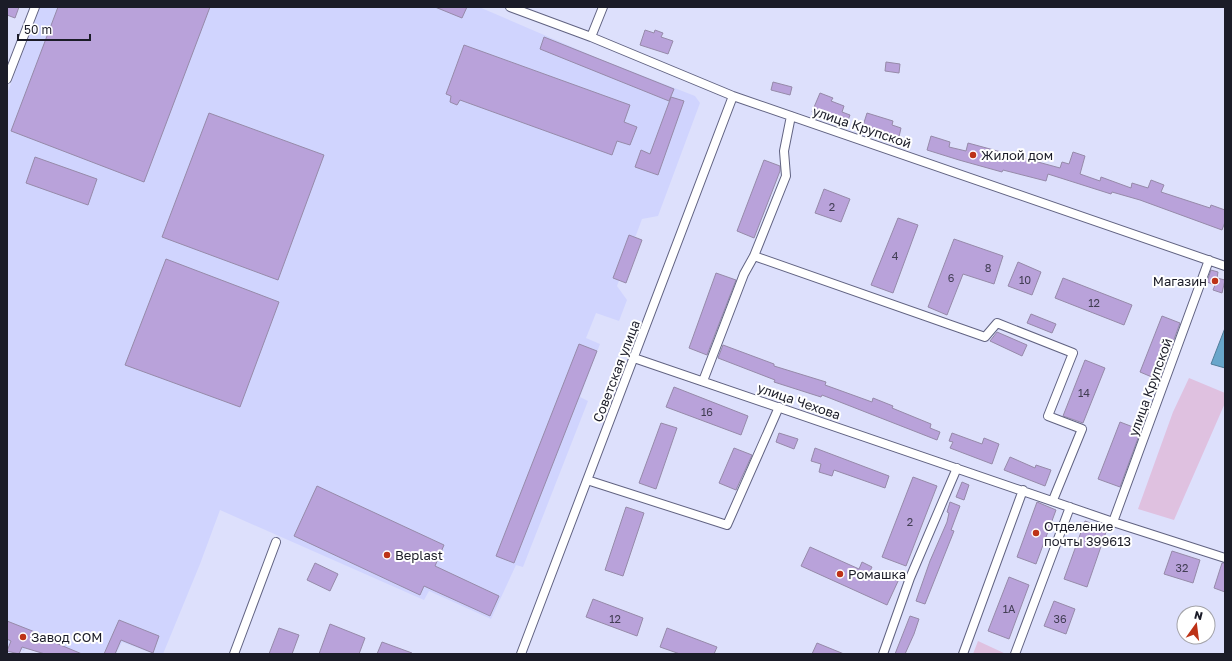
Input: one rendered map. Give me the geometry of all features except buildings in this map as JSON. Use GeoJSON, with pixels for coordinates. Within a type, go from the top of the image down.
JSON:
{"type":"FeatureCollection","features":[{"type":"Feature","properties":{"kind":"street"},"geometry":{"type":"LineString","coordinates":[[7,79],[35,7]]}},
{"type":"Feature","properties":{"kind":"street","name":"улица Крупской"},"geometry":{"type":"LineString","coordinates":[[510,7],[591,37],[733,96],[1225,266]]}},
{"type":"Feature","properties":{"kind":"street"},"geometry":{"type":"LineString","coordinates":[[591,37],[603,7]]}},
{"type":"Feature","properties":{"kind":"street","name":"Советская улица"},"geometry":{"type":"LineString","coordinates":[[522,654],[733,96]]}},
{"type":"Feature","properties":{"kind":"street"},"geometry":{"type":"LineString","coordinates":[[703,381],[744,274],[754,256],[786,176],[784,151],[790,116]]}},
{"type":"Feature","properties":{"kind":"street"},"geometry":{"type":"LineString","coordinates":[[754,256],[985,337],[997,323],[1073,353],[1048,416],[1082,429],[1052,500]]}},
{"type":"Feature","properties":{"kind":"street","name":"улица Крупской"},"geometry":{"type":"LineString","coordinates":[[1113,522],[1209,260]]}},
{"type":"Feature","properties":{"kind":"street","name":"улица Чехова"},"geometry":{"type":"LineString","coordinates":[[634,358],[1070,506]]}},
{"type":"Feature","properties":{"kind":"street"},"geometry":{"type":"LineString","coordinates":[[587,480],[727,525],[779,407]]}},
{"type":"Feature","properties":{"kind":"street"},"geometry":{"type":"LineString","coordinates":[[884,654],[910,578],[957,468]]}},
{"type":"Feature","properties":{"kind":"street"},"geometry":{"type":"LineString","coordinates":[[963,654],[1023,490]]}},
{"type":"Feature","properties":{"kind":"street"},"geometry":{"type":"LineString","coordinates":[[1014,654],[1070,506],[1113,522],[1225,558]]}},
{"type":"Feature","properties":{"kind":"street"},"geometry":{"type":"LineString","coordinates":[[234,654],[276,542]]}},
{"type":"Feature","properties":{"kind":"shaded area"},"geometry":{"type":"Polygon","coordinates":[[[40,7],[479,7],[600,59],[695,96],[700,103],[658,216],[642,219],[617,286],[627,300],[619,321],[596,313],[586,338],[600,344],[580,397],[588,401],[523,567],[516,565],[491,619],[429,591],[424,600],[220,510],[200,564],[163,654],[154,654],[122,642],[116,654],[41,654],[26,647],[24,651],[13,647],[10,654],[7,653],[7,94],[40,7]]]}},
{"type":"Feature","properties":{"kind":"shaded area"},"geometry":{"type":"Polygon","coordinates":[[[1225,328],[1225,368],[1211,364],[1225,328]]]}},
{"type":"Feature","properties":{"kind":"shaded area"},"geometry":{"type":"Polygon","coordinates":[[[1189,378],[1225,393],[1225,403],[1174,520],[1138,509],[1173,412],[1189,378]]]}},
{"type":"Feature","properties":{"kind":"shaded area"},"geometry":{"type":"Polygon","coordinates":[[[978,641],[1006,654],[973,654],[978,641]]]}},
{"type":"Feature","properties":{"kind":"place","name":"Жилой дом"},"geometry":{"type":"Point","coordinates":[973,155]}},
{"type":"Feature","properties":{"kind":"place","name":"Магазин"},"geometry":{"type":"Point","coordinates":[1215,281]}},
{"type":"Feature","properties":{"kind":"place","name":"Отделение почты 399613"},"geometry":{"type":"Point","coordinates":[1036,533]}},
{"type":"Feature","properties":{"kind":"place","name":"Beplast"},"geometry":{"type":"Point","coordinates":[387,555]}},
{"type":"Feature","properties":{"kind":"place","name":"Ромашка"},"geometry":{"type":"Point","coordinates":[840,574]}},
{"type":"Feature","properties":{"kind":"place","name":"Завод СОМ"},"geometry":{"type":"Point","coordinates":[23,637]}}]}
